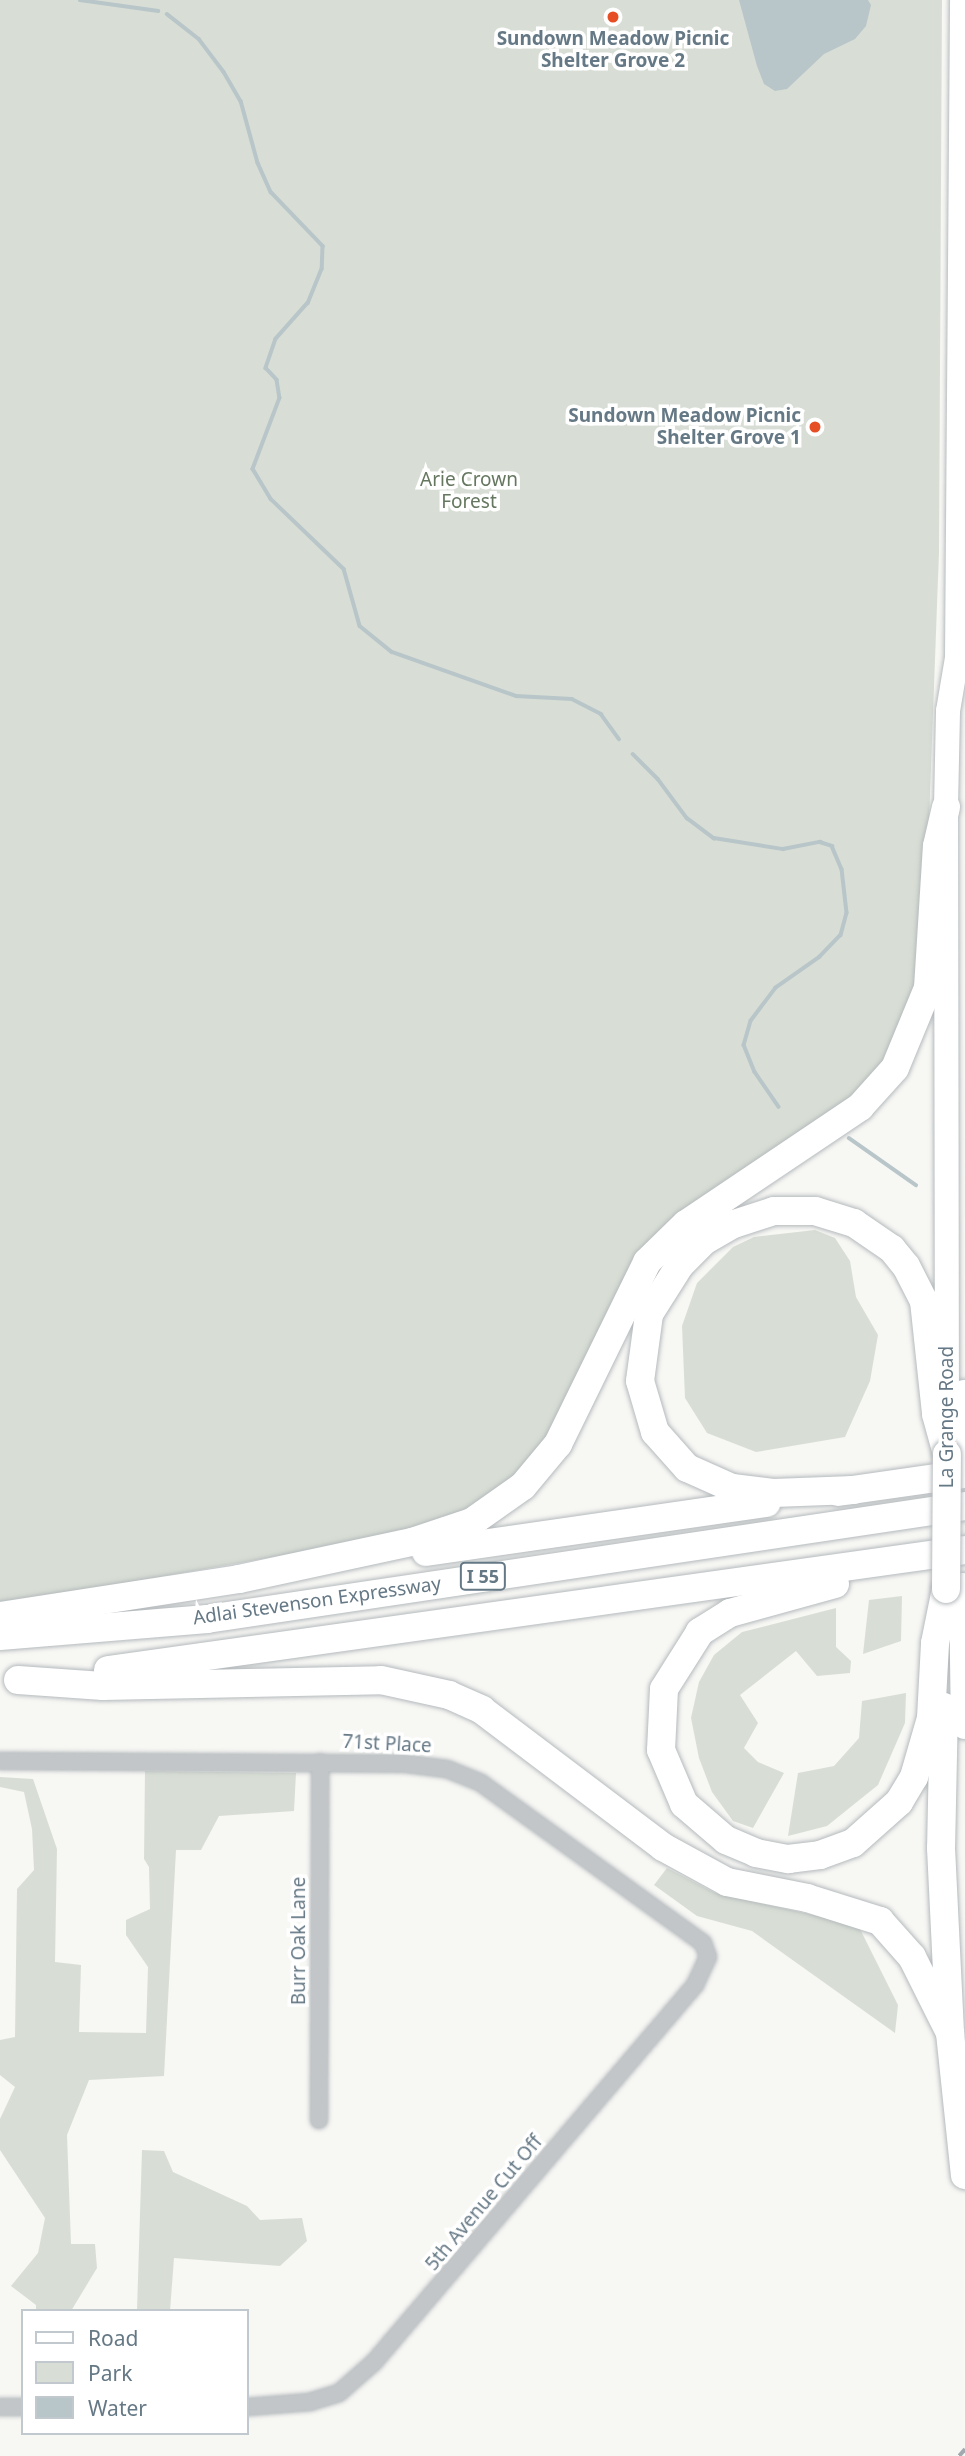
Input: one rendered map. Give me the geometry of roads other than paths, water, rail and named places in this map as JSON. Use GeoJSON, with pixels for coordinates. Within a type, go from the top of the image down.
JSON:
{"type":"FeatureCollection","features":[{"type":"Feature","properties":{"kind":"highway"},"geometry":{"type":"LineString","coordinates":[[239,1579],[444,1533],[498,1507],[540,1469],[567,1426],[648,1262],[687,1224],[860,1107],[895,1068],[929,988],[937,846],[946,807]]}},
{"type":"Feature","properties":{"kind":"highway","name":"La Grange Road"},"geometry":{"type":"LineString","coordinates":[[854,1490],[773,1493],[732,1488],[688,1468],[660,1441],[641,1394],[643,1333],[657,1296],[691,1253],[734,1224],[789,1209],[829,1214],[867,1230],[906,1266],[924,1301],[960,1456],[958,1590],[948,1641],[941,1848],[950,2033],[964,2164]]}},
{"type":"Feature","properties":{"kind":"highway"},"geometry":{"type":"LineString","coordinates":[[0,1616],[854,1490],[960,1456]]}},
{"type":"Feature","properties":{"kind":"highway","name":"Adlai Stevenson Expressway"},"geometry":{"type":"LineString","coordinates":[[0,1636],[207,1619],[965,1506]]}},
{"type":"Feature","properties":{"kind":"highway","name":"Adlai Stevenson Expressway"},"geometry":{"type":"LineString","coordinates":[[9,1681],[965,1550]]}},
{"type":"Feature","properties":{"kind":"highway"},"geometry":{"type":"LineString","coordinates":[[909,1557],[855,1579],[730,1613],[700,1632],[664,1689],[659,1720],[661,1750],[684,1804],[726,1840],[756,1853],[799,1857],[853,1843],[878,1825],[914,1777],[931,1718],[948,1641]]}},
{"type":"Feature","properties":{"kind":"highway","name":"La Grange Road"},"geometry":{"type":"LineString","coordinates":[[948,1641],[965,1725]]}},
{"type":"Feature","properties":{"kind":"highway"},"geometry":{"type":"LineString","coordinates":[[9,1681],[103,1686],[381,1680],[449,1695],[482,1710],[663,1847],[727,1882],[807,1898],[880,1921],[912,1957],[950,2033]]}},
{"type":"Feature","properties":{"kind":"main road","name":"La Grange Road"},"geometry":{"type":"LineString","coordinates":[[949,1412],[946,807],[948,711],[957,659],[961,531],[962,0]]}},
{"type":"Feature","properties":{"kind":"main road","name":"La Grange Road"},"geometry":{"type":"LineString","coordinates":[[957,659],[965,701]]}},
{"type":"Feature","properties":{"kind":"main road","name":"La Grange Road"},"geometry":{"type":"LineString","coordinates":[[949,1412],[965,1010]]}},
{"type":"Feature","properties":{"kind":"street","name":"71st Place"},"geometry":{"type":"LineString","coordinates":[[0,1761],[407,1763],[447,1769],[481,1783],[690,1932],[703,1943],[708,1957]]}},
{"type":"Feature","properties":{"kind":"street","name":"Burr Oak Lane"},"geometry":{"type":"LineString","coordinates":[[320,1762],[320,2120]]}},
{"type":"Feature","properties":{"kind":"street","name":"5th Avenue Cut Off"},"geometry":{"type":"LineString","coordinates":[[248,2407],[280,2407],[329,2396],[373,2363],[695,1986],[708,1957]]}},
{"type":"Feature","properties":{"kind":"street"},"geometry":{"type":"LineString","coordinates":[[0,2407],[21,2407]]}},
{"type":"Feature","properties":{"kind":"water"},"geometry":{"type":"Polygon","coordinates":[[[739,0],[868,0],[871,5],[866,26],[855,39],[824,54],[787,89],[775,91],[764,84],[739,0]]]}},
{"type":"Feature","properties":{"kind":"waterway"},"geometry":{"type":"LineString","coordinates":[[80,0],[158,11]]}},
{"type":"Feature","properties":{"kind":"waterway"},"geometry":{"type":"LineString","coordinates":[[167,14],[199,39],[224,72],[241,101],[258,163],[271,192],[323,246],[322,269],[308,303],[276,339],[266,368],[277,380],[280,398],[253,469],[271,499],[344,569],[360,626],[392,652],[516,696],[572,699],[601,714],[619,739]]}},
{"type":"Feature","properties":{"kind":"waterway"},"geometry":{"type":"LineString","coordinates":[[633,754],[658,779],[687,818],[714,838],[783,849],[820,842],[832,846],[842,869],[847,913],[841,935],[820,957],[776,988],[751,1021],[744,1045],[755,1072],[779,1107]]}},
{"type":"Feature","properties":{"kind":"waterway"},"geometry":{"type":"LineString","coordinates":[[849,1138],[916,1185]]}},
{"type":"Feature","properties":{"kind":"railway"},"geometry":{"type":"LineString","coordinates":[[959,2456],[965,2449]]}},
{"type":"Feature","properties":{"kind":"place","name":"Sundown Meadow Picnic Shelter Grove 2"},"geometry":{"type":"Point","coordinates":[613,17]}},
{"type":"Feature","properties":{"kind":"place","name":"Sundown Meadow Picnic Shelter Grove 1"},"geometry":{"type":"Point","coordinates":[815,427]}},
{"type":"Feature","properties":{"kind":"park label","name":"Arie Crown Forest"},"geometry":{"type":"Point","coordinates":[469,491]}}]}
